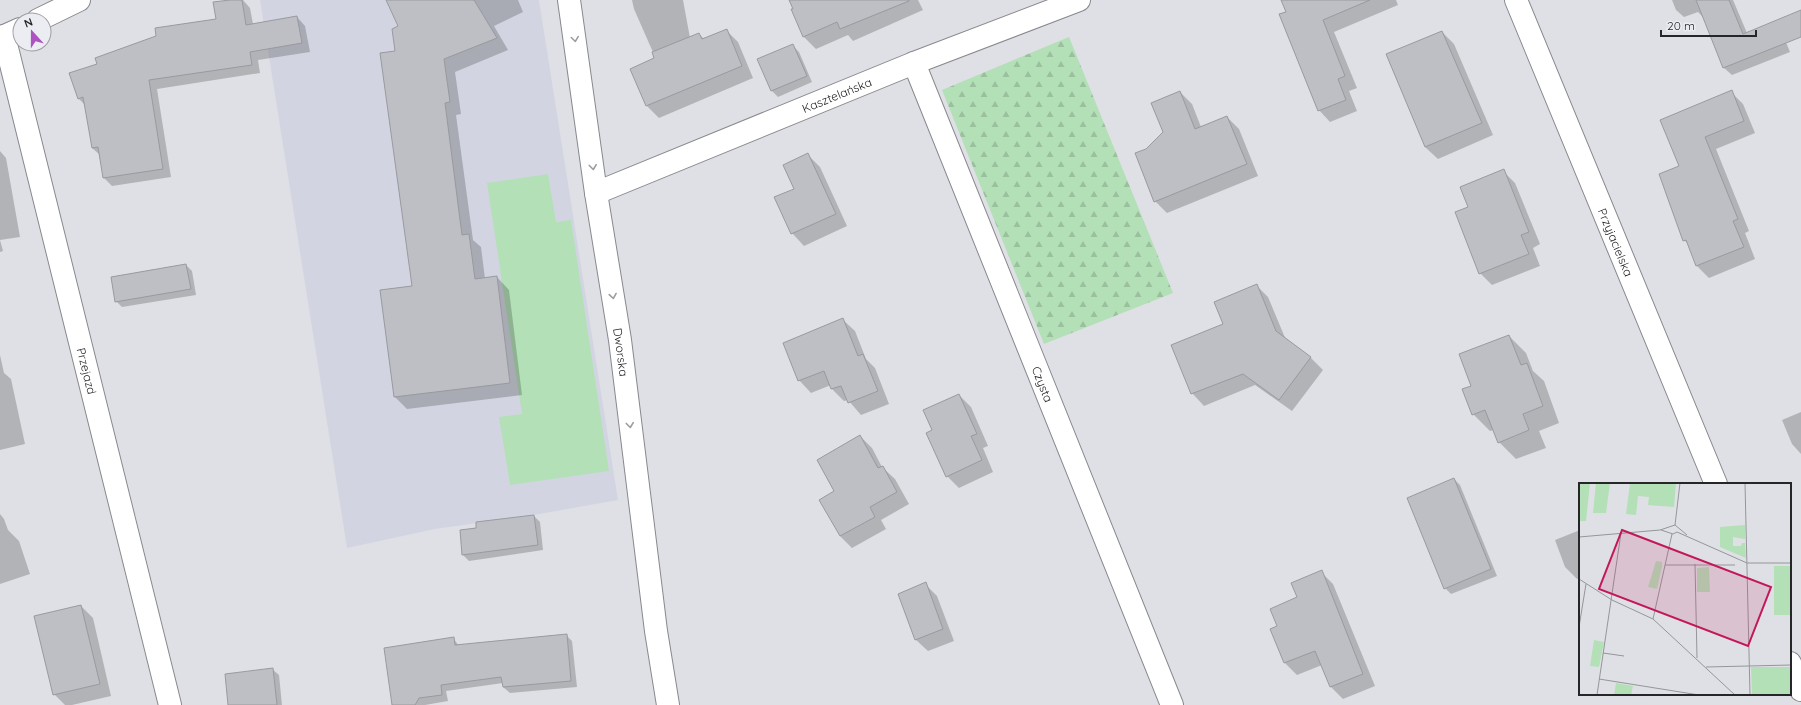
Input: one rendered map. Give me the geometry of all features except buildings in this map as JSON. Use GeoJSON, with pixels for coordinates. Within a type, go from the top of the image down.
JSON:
{"type":"FeatureCollection","features":[{"type":"Feature","properties":{"kind":"street"},"geometry":{"type":"LineString","coordinates":[[52,13],[80,0]]}},
{"type":"Feature","properties":{"kind":"street","name":"Dworska"},"geometry":{"type":"LineString","coordinates":[[569,0],[596,194],[620,340],[656,631],[668,705]]}},
{"type":"Feature","properties":{"kind":"street","name":"Kasztelańska"},"geometry":{"type":"LineString","coordinates":[[596,194],[914,63],[1079,0]]}},
{"type":"Feature","properties":{"kind":"street","name":"Przyjacielska"},"geometry":{"type":"LineString","coordinates":[[1516,0],[1716,483]]}},
{"type":"Feature","properties":{"kind":"street","name":"Przejazd"},"geometry":{"type":"LineString","coordinates":[[8,34],[170,705]]}},
{"type":"Feature","properties":{"kind":"street","name":"Czysta"},"geometry":{"type":"LineString","coordinates":[[914,63],[1172,705]]}},
{"type":"Feature","properties":{"kind":"street"},"geometry":{"type":"LineString","coordinates":[[1791,665],[1801,690]]}},
{"type":"Feature","properties":{"kind":"shaded area"},"geometry":{"type":"Polygon","coordinates":[[[260,0],[539,0],[618,500],[534,515],[435,529],[347,548],[260,0]]]}},
{"type":"Feature","properties":{"kind":"green space"},"geometry":{"type":"Polygon","coordinates":[[[1069,37],[1173,293],[1044,344],[942,90],[1069,37]]]}},
{"type":"Feature","properties":{"kind":"green space"},"geometry":{"type":"Polygon","coordinates":[[[548,174],[556,222],[571,220],[609,471],[510,485],[499,417],[522,414],[487,183],[548,174]]]}}]}
